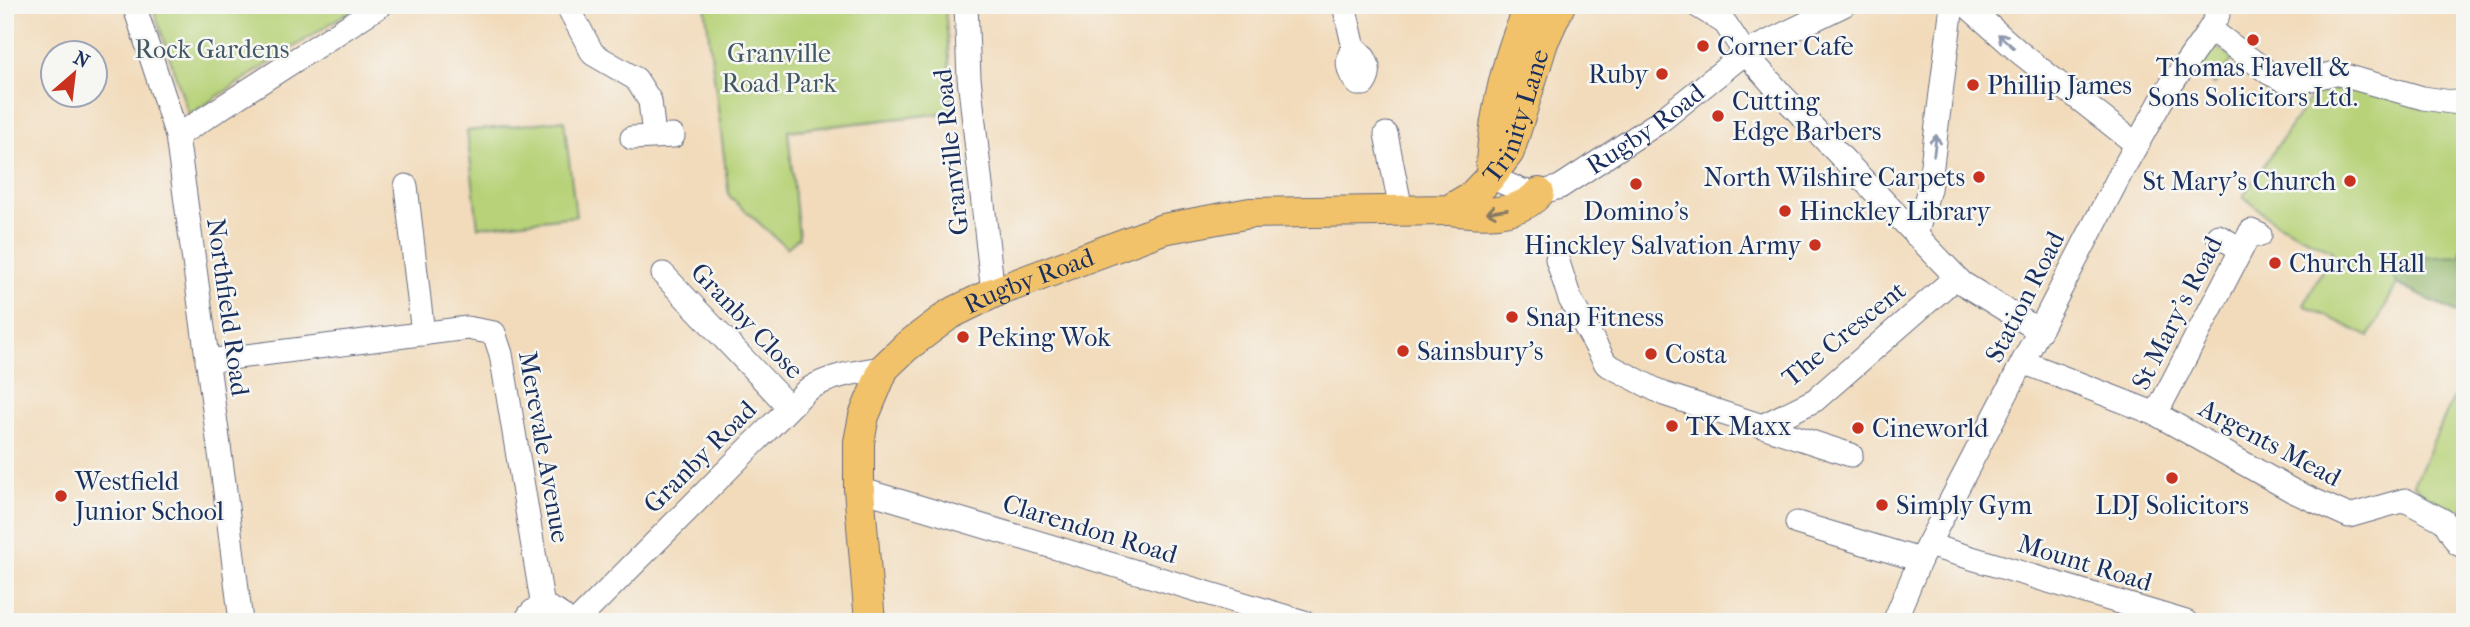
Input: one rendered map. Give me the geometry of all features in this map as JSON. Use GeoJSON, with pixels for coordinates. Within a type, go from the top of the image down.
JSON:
{"type":"FeatureCollection","features":[{"type":"Feature","properties":{"kind":"main road","name":"Trinity Lane"},"geometry":{"type":"LineString","coordinates":[[1490,177],[1509,152],[1543,42],[1560,5]]}},
{"type":"Feature","properties":{"kind":"main road","name":"Trinity Lane"},"geometry":{"type":"LineString","coordinates":[[1490,177],[1493,136],[1509,64],[1525,10]]}},
{"type":"Feature","properties":{"kind":"main road"},"geometry":{"type":"LineString","coordinates":[[1449,209],[1472,196],[1490,177]]}},
{"type":"Feature","properties":{"kind":"main road","name":"Rugby Road"},"geometry":{"type":"LineString","coordinates":[[870,622],[859,489],[859,442],[864,416],[884,368],[906,347],[950,314],[993,293],[1163,229],[1250,213],[1449,209],[1472,213],[1492,212],[1521,206],[1532,201],[1539,193]]}},
{"type":"Feature","properties":{"kind":"street","name":"Northfield Road"},"geometry":{"type":"LineString","coordinates":[[134,5],[177,136],[241,622]]}},
{"type":"Feature","properties":{"kind":"street"},"geometry":{"type":"LineString","coordinates":[[177,136],[381,5]]}},
{"type":"Feature","properties":{"kind":"street"},"geometry":{"type":"LineString","coordinates":[[567,5],[593,54],[636,79],[650,101],[653,137]]}},
{"type":"Feature","properties":{"kind":"street","name":"Granville Road"},"geometry":{"type":"LineString","coordinates":[[966,5],[969,78],[993,293]]}},
{"type":"Feature","properties":{"kind":"street"},"geometry":{"type":"LineString","coordinates":[[1344,5],[1354,48]]}},
{"type":"Feature","properties":{"kind":"street"},"geometry":{"type":"LineString","coordinates":[[1696,5],[1725,23],[1745,52],[1806,121],[1962,284],[2040,331]]}},
{"type":"Feature","properties":{"kind":"street","name":"Rugby Road"},"geometry":{"type":"LineString","coordinates":[[1539,193],[1560,187],[1659,122],[1745,52],[1844,5]]}},
{"type":"Feature","properties":{"kind":"street"},"geometry":{"type":"LineString","coordinates":[[1916,236],[1929,189],[1952,5]]}},
{"type":"Feature","properties":{"kind":"street"},"geometry":{"type":"LineString","coordinates":[[1966,5],[2019,52],[2136,144]]}},
{"type":"Feature","properties":{"kind":"street","name":"Station Road"},"geometry":{"type":"LineString","coordinates":[[1894,622],[1924,553],[2136,144],[2168,89],[2218,15],[2218,5]]}},
{"type":"Feature","properties":{"kind":"street"},"geometry":{"type":"LineString","coordinates":[[2206,35],[2217,35],[2269,73],[2283,80],[2299,82],[2335,74],[2423,98],[2465,104]]}},
{"type":"Feature","properties":{"kind":"street"},"geometry":{"type":"LineString","coordinates":[[1386,134],[1401,210]]}},
{"type":"Feature","properties":{"kind":"street"},"geometry":{"type":"LineString","coordinates":[[1490,177],[1523,191],[1539,193]]}},
{"type":"Feature","properties":{"kind":"street"},"geometry":{"type":"LineString","coordinates":[[406,186],[423,334]]}},
{"type":"Feature","properties":{"kind":"street","name":"St Mary's Road"},"geometry":{"type":"LineString","coordinates":[[2023,362],[2156,414],[2251,231],[2260,235]]}},
{"type":"Feature","properties":{"kind":"street"},"geometry":{"type":"LineString","coordinates":[[2218,236],[2241,249]]}},
{"type":"Feature","properties":{"kind":"street"},"geometry":{"type":"LineString","coordinates":[[1557,259],[1570,299],[1606,364],[1664,394],[1851,455]]}},
{"type":"Feature","properties":{"kind":"street","name":"Granby Close"},"geometry":{"type":"LineString","coordinates":[[663,274],[789,407]]}},
{"type":"Feature","properties":{"kind":"street","name":"The Crescent"},"geometry":{"type":"LineString","coordinates":[[1762,426],[1815,400],[1956,277]]}},
{"type":"Feature","properties":{"kind":"street","name":"Merevale Avenue"},"geometry":{"type":"LineString","coordinates":[[207,361],[467,328],[494,333],[501,354],[543,607]]}},
{"type":"Feature","properties":{"kind":"street","name":"Granby Road"},"geometry":{"type":"LineString","coordinates":[[576,622],[807,390],[825,379],[846,373],[884,368]]}},
{"type":"Feature","properties":{"kind":"street","name":"Argents Mead"},"geometry":{"type":"LineString","coordinates":[[2156,414],[2293,491],[2350,516],[2405,500],[2444,521],[2458,544],[2465,547]]}},
{"type":"Feature","properties":{"kind":"street","name":"Clarendon Road"},"geometry":{"type":"LineString","coordinates":[[859,489],[1304,622]]}},
{"type":"Feature","properties":{"kind":"street","name":"Mount Road"},"geometry":{"type":"LineString","coordinates":[[1797,523],[1924,553],[2186,622]]}},
{"type":"Feature","properties":{"kind":"street"},"geometry":{"type":"LineString","coordinates":[[524,622],[529,614],[543,607],[556,609],[569,622]]}},
{"type":"Feature","properties":{"kind":"green space","name":"Rock Gardens"},"geometry":{"type":"Polygon","coordinates":[[[152,5],[359,5],[189,115],[152,5]]]}},
{"type":"Feature","properties":{"kind":"green space","name":"Granville Road Park"},"geometry":{"type":"Polygon","coordinates":[[[705,5],[945,5],[953,112],[788,131],[799,237],[787,248],[729,196],[705,5]]]}},
{"type":"Feature","properties":{"kind":"green space"},"geometry":{"type":"Polygon","coordinates":[[[2215,45],[2233,59],[2214,85],[2196,70],[2215,45]]]}},
{"type":"Feature","properties":{"kind":"green space"},"geometry":{"type":"Polygon","coordinates":[[[2340,84],[2465,116],[2465,317],[2397,284],[2369,337],[2304,305],[2332,251],[2274,222],[2243,196],[2312,95],[2340,84]]]}},
{"type":"Feature","properties":{"kind":"green space"},"geometry":{"type":"Polygon","coordinates":[[[564,120],[576,216],[478,227],[467,131],[564,120]]]}},
{"type":"Feature","properties":{"kind":"green space"},"geometry":{"type":"Polygon","coordinates":[[[2465,238],[2465,317],[2397,284],[2391,272],[2412,258],[2460,256],[2465,238]]]}},
{"type":"Feature","properties":{"kind":"green space"},"geometry":{"type":"Polygon","coordinates":[[[2465,374],[2465,508],[2460,511],[2430,499],[2413,484],[2465,374]]]}},
{"type":"Feature","properties":{"kind":"place","name":"Thomas Flavell & Sons Solicitors Ltd."},"geometry":{"type":"Point","coordinates":[2253,40]}},
{"type":"Feature","properties":{"kind":"place","name":"Corner Cafe"},"geometry":{"type":"Point","coordinates":[1703,46]}},
{"type":"Feature","properties":{"kind":"place","name":"Ruby"},"geometry":{"type":"Point","coordinates":[1662,74]}},
{"type":"Feature","properties":{"kind":"place","name":"Phillip James"},"geometry":{"type":"Point","coordinates":[1973,85]}},
{"type":"Feature","properties":{"kind":"place","name":"Cutting Edge Barbers"},"geometry":{"type":"Point","coordinates":[1718,116]}},
{"type":"Feature","properties":{"kind":"place","name":"North Wilshire Carpets"},"geometry":{"type":"Point","coordinates":[1979,177]}},
{"type":"Feature","properties":{"kind":"place","name":"St Mary's Church"},"geometry":{"type":"Point","coordinates":[2350,181]}},
{"type":"Feature","properties":{"kind":"place","name":"Domino's"},"geometry":{"type":"Point","coordinates":[1636,184]}},
{"type":"Feature","properties":{"kind":"place","name":"Hinckley Library"},"geometry":{"type":"Point","coordinates":[1785,211]}},
{"type":"Feature","properties":{"kind":"place","name":"Hinckley Salvation Army"},"geometry":{"type":"Point","coordinates":[1815,245]}},
{"type":"Feature","properties":{"kind":"place","name":"Church Hall"},"geometry":{"type":"Point","coordinates":[2275,263]}},
{"type":"Feature","properties":{"kind":"place","name":"Snap Fitness"},"geometry":{"type":"Point","coordinates":[1512,317]}},
{"type":"Feature","properties":{"kind":"place","name":"Peking Wok"},"geometry":{"type":"Point","coordinates":[963,337]}},
{"type":"Feature","properties":{"kind":"place","name":"Sainsbury's"},"geometry":{"type":"Point","coordinates":[1403,351]}},
{"type":"Feature","properties":{"kind":"place","name":"Costa"},"geometry":{"type":"Point","coordinates":[1651,354]}},
{"type":"Feature","properties":{"kind":"place","name":"TK Maxx"},"geometry":{"type":"Point","coordinates":[1672,426]}},
{"type":"Feature","properties":{"kind":"place","name":"Cineworld"},"geometry":{"type":"Point","coordinates":[1858,428]}},
{"type":"Feature","properties":{"kind":"place","name":"LDJ Solicitors"},"geometry":{"type":"Point","coordinates":[2172,478]}},
{"type":"Feature","properties":{"kind":"place","name":"Westfield Junior School"},"geometry":{"type":"Point","coordinates":[61,496]}},
{"type":"Feature","properties":{"kind":"place","name":"Simply Gym"},"geometry":{"type":"Point","coordinates":[1882,505]}}]}
